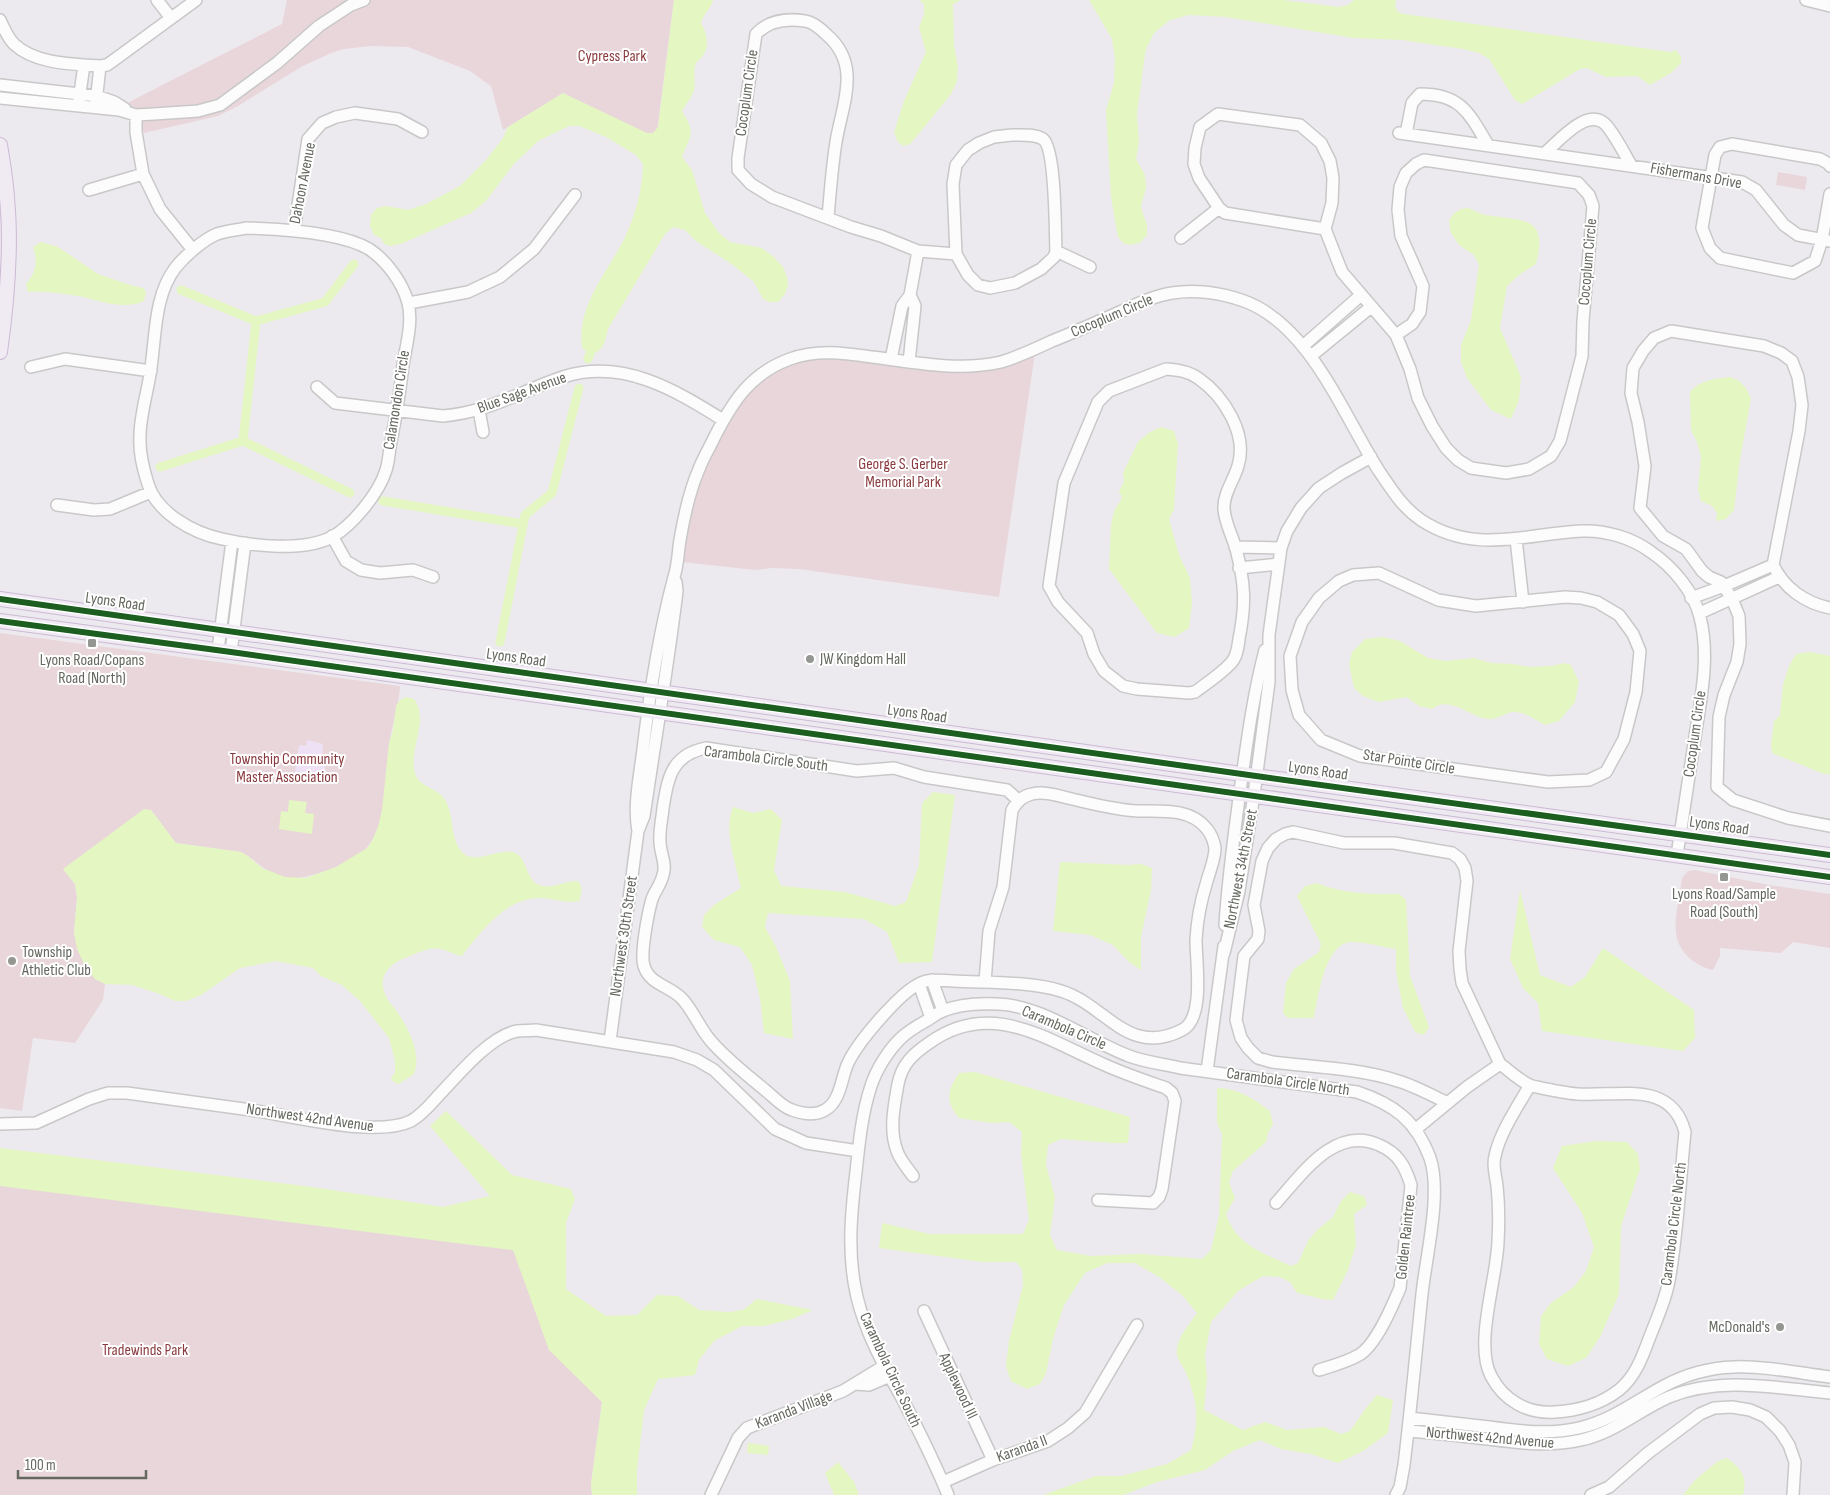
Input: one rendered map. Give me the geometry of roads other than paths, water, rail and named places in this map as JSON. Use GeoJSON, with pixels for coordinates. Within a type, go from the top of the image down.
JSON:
{"type":"FeatureCollection","features":[{"type":"Feature","properties":{"kind":"main road"},"geometry":{"type":"LineString","coordinates":[[0,145],[8,200],[8,254],[5,316],[0,352]]}},
{"type":"Feature","properties":{"kind":"main road","name":"Lyons Road"},"geometry":{"type":"LineString","coordinates":[[0,599],[1830,855]]}},
{"type":"Feature","properties":{"kind":"main road","name":"Lyons Road"},"geometry":{"type":"LineString","coordinates":[[0,621],[1830,877]]}},
{"type":"Feature","properties":{"kind":"street"},"geometry":{"type":"LineString","coordinates":[[156,0],[171,18]]}},
{"type":"Feature","properties":{"kind":"street"},"geometry":{"type":"LineString","coordinates":[[0,20],[10,39],[21,49],[45,60],[100,66],[107,65],[196,0]]}},
{"type":"Feature","properties":{"kind":"street"},"geometry":{"type":"LineString","coordinates":[[0,85],[79,100],[114,102],[136,115],[198,111],[220,105],[277,63],[319,26],[351,5],[364,0]]}},
{"type":"Feature","properties":{"kind":"street"},"geometry":{"type":"LineString","coordinates":[[1806,0],[1830,6]]}},
{"type":"Feature","properties":{"kind":"street","name":"Cocoplum Circle"},"geometry":{"type":"LineString","coordinates":[[828,218],[836,142],[848,91],[846,66],[838,45],[810,22],[787,20],[774,22],[763,26],[756,34],[738,158],[738,170],[751,184],[772,197],[828,218],[881,236],[918,251],[956,254]]}},
{"type":"Feature","properties":{"kind":"street"},"geometry":{"type":"LineString","coordinates":[[79,100],[84,65]]}},
{"type":"Feature","properties":{"kind":"street"},"geometry":{"type":"LineString","coordinates":[[96,102],[100,66]]}},
{"type":"Feature","properties":{"kind":"street","name":"Fishermans Drive"},"geometry":{"type":"LineString","coordinates":[[1488,145],[1473,120],[1458,103],[1447,97],[1430,94],[1420,94],[1412,103],[1403,133],[1488,145],[1546,152],[1742,182],[1756,190],[1784,225],[1798,235],[1826,241]]}},
{"type":"Feature","properties":{"kind":"street"},"geometry":{"type":"LineString","coordinates":[[0,98],[79,100]]}},
{"type":"Feature","properties":{"kind":"street","name":"Dahoon Avenue"},"geometry":{"type":"LineString","coordinates":[[294,231],[308,140],[322,123],[336,117],[355,113],[398,119],[422,132]]}},
{"type":"Feature","properties":{"kind":"street"},"geometry":{"type":"LineString","coordinates":[[1218,114],[1300,125],[1321,143],[1330,161],[1333,186],[1332,203],[1326,230],[1225,212],[1219,208],[1199,178],[1194,164],[1195,148],[1200,127],[1218,114]]}},
{"type":"Feature","properties":{"kind":"street"},"geometry":{"type":"LineString","coordinates":[[136,115],[136,132],[143,174],[160,209],[193,250]]}},
{"type":"Feature","properties":{"kind":"street","name":"Fishermans Drive"},"geometry":{"type":"LineString","coordinates":[[1546,152],[1578,124],[1589,120],[1597,120],[1606,125],[1631,165]]}},
{"type":"Feature","properties":{"kind":"street"},"geometry":{"type":"LineString","coordinates":[[1012,135],[1040,138],[1048,144],[1052,163],[1056,251],[1054,257],[1041,269],[1015,283],[990,288],[978,285],[968,275],[956,254],[953,184],[956,165],[968,150],[994,137],[1012,135]]}},
{"type":"Feature","properties":{"kind":"street"},"geometry":{"type":"LineString","coordinates":[[1830,166],[1820,159],[1732,144],[1720,147],[1714,155],[1702,228],[1710,248],[1720,258],[1793,272],[1815,261],[1826,241],[1830,194]]}},
{"type":"Feature","properties":{"kind":"street","name":"Cocoplum Circle"},"geometry":{"type":"LineString","coordinates":[[1326,230],[1342,272],[1396,335],[1410,369],[1418,398],[1446,448],[1458,460],[1471,468],[1506,474],[1529,469],[1552,456],[1562,434],[1582,356],[1583,321],[1593,206],[1589,195],[1578,183],[1424,160],[1416,164],[1406,173],[1400,187],[1398,210],[1401,236],[1424,286],[1420,312],[1412,324],[1396,335]]}},
{"type":"Feature","properties":{"kind":"street"},"geometry":{"type":"LineString","coordinates":[[89,190],[143,174]]}},
{"type":"Feature","properties":{"kind":"street"},"geometry":{"type":"LineString","coordinates":[[409,303],[468,292],[500,277],[534,249],[576,195]]}},
{"type":"Feature","properties":{"kind":"street"},"geometry":{"type":"LineString","coordinates":[[1181,238],[1219,208]]}},
{"type":"Feature","properties":{"kind":"street","name":"Calamondon Circle"},"geometry":{"type":"LineString","coordinates":[[246,228],[294,231],[336,238],[369,249],[387,265],[400,282],[409,303],[409,324],[386,471],[371,499],[355,518],[332,536],[296,546],[232,541],[192,529],[175,519],[151,492],[142,464],[140,434],[151,371],[159,306],[164,289],[175,268],[193,250],[216,234],[246,228]]}},
{"type":"Feature","properties":{"kind":"street"},"geometry":{"type":"LineString","coordinates":[[891,359],[902,306],[910,295],[918,251]]}},
{"type":"Feature","properties":{"kind":"street"},"geometry":{"type":"LineString","coordinates":[[1056,251],[1090,267]]}},
{"type":"Feature","properties":{"kind":"street","name":"Cocoplum Circle"},"geometry":{"type":"LineString","coordinates":[[723,420],[733,402],[747,386],[766,371],[789,359],[813,353],[837,352],[948,366],[975,366],[1002,361],[1027,352],[1149,299],[1172,292],[1199,291],[1248,302],[1282,322],[1311,356],[1399,501],[1415,516],[1436,529],[1480,541],[1516,539],[1582,531],[1603,532],[1646,548],[1666,563],[1682,582],[1700,613],[1705,654],[1677,855]]}},
{"type":"Feature","properties":{"kind":"street"},"geometry":{"type":"LineString","coordinates":[[1303,346],[1361,294]]}},
{"type":"Feature","properties":{"kind":"street"},"geometry":{"type":"LineString","coordinates":[[909,362],[915,306],[910,295]]}},
{"type":"Feature","properties":{"kind":"street"},"geometry":{"type":"LineString","coordinates":[[1311,356],[1371,307]]}},
{"type":"Feature","properties":{"kind":"street","name":"Cocoplum Circle"},"geometry":{"type":"LineString","coordinates":[[1773,565],[1802,406],[1798,377],[1792,362],[1781,353],[1764,346],[1671,331],[1654,338],[1643,351],[1633,368],[1631,393],[1640,430],[1645,466],[1640,508],[1663,536],[1686,549],[1702,571],[1709,577],[1721,582],[1732,599],[1739,616],[1740,644],[1719,717],[1717,787],[1733,800],[1788,818],[1830,826]]}},
{"type":"Feature","properties":{"kind":"street"},"geometry":{"type":"LineString","coordinates":[[31,367],[65,359],[151,371]]}},
{"type":"Feature","properties":{"kind":"street"},"geometry":{"type":"LineString","coordinates":[[1166,369],[1183,371],[1208,386],[1231,413],[1241,448],[1238,466],[1228,487],[1224,506],[1225,522],[1235,547],[1240,568],[1244,594],[1244,612],[1237,651],[1232,662],[1195,692],[1137,689],[1123,686],[1104,671],[1094,654],[1088,633],[1058,602],[1049,586],[1064,483],[1098,402],[1109,391],[1166,369]]}},
{"type":"Feature","properties":{"kind":"street","name":"Blue Sage Avenue"},"geometry":{"type":"LineString","coordinates":[[317,387],[335,403],[443,416],[480,410],[564,377],[589,372],[614,372],[663,385],[685,396],[723,420]]}},
{"type":"Feature","properties":{"kind":"street"},"geometry":{"type":"LineString","coordinates":[[480,410],[483,432]]}},
{"type":"Feature","properties":{"kind":"street","name":"Northwest 30th Street"},"geometry":{"type":"LineString","coordinates":[[610,1041],[638,831],[635,814],[657,692],[668,663],[677,591],[675,575],[686,509],[698,469],[723,420]]}},
{"type":"Feature","properties":{"kind":"street","name":"Northwest 34th Street"},"geometry":{"type":"LineString","coordinates":[[1207,1071],[1224,953],[1228,887],[1240,793],[1250,775],[1269,682],[1269,635],[1281,548],[1287,531],[1302,508],[1319,488],[1342,472],[1371,457]]}},
{"type":"Feature","properties":{"kind":"street"},"geometry":{"type":"LineString","coordinates":[[57,504],[94,510],[110,509],[151,492]]}},
{"type":"Feature","properties":{"kind":"street"},"geometry":{"type":"LineString","coordinates":[[332,536],[346,561],[361,570],[380,573],[413,570],[433,577]]}},
{"type":"Feature","properties":{"kind":"street"},"geometry":{"type":"LineString","coordinates":[[1516,539],[1523,602]]}},
{"type":"Feature","properties":{"kind":"street"},"geometry":{"type":"LineString","coordinates":[[225,651],[232,541]]}},
{"type":"Feature","properties":{"kind":"street"},"geometry":{"type":"LineString","coordinates":[[227,632],[245,542]]}},
{"type":"Feature","properties":{"kind":"street"},"geometry":{"type":"LineString","coordinates":[[1235,547],[1281,548]]}},
{"type":"Feature","properties":{"kind":"street"},"geometry":{"type":"LineString","coordinates":[[1240,568],[1279,564]]}},
{"type":"Feature","properties":{"kind":"street"},"geometry":{"type":"LineString","coordinates":[[1691,598],[1773,565],[1779,577],[1792,591],[1805,600],[1830,608]]}},
{"type":"Feature","properties":{"kind":"street","name":"Star Pointe Circle"},"geometry":{"type":"LineString","coordinates":[[1379,573],[1447,603],[1476,606],[1523,602],[1565,597],[1597,602],[1619,616],[1633,634],[1640,650],[1636,692],[1624,739],[1606,772],[1589,780],[1548,782],[1360,756],[1321,740],[1299,715],[1292,690],[1290,656],[1302,622],[1320,598],[1340,581],[1353,575],[1379,573]]}},
{"type":"Feature","properties":{"kind":"street"},"geometry":{"type":"LineString","coordinates":[[1700,613],[1779,577]]}},
{"type":"Feature","properties":{"kind":"street","name":"Carambola Circle South"},"geometry":{"type":"LineString","coordinates":[[706,748],[857,771],[894,768],[924,777],[1008,790],[1018,800],[1030,794],[1045,793],[1132,811],[1170,811],[1185,814],[1206,827],[1212,836],[1215,847],[1213,861],[1199,909],[1196,939],[1198,973],[1195,1010],[1192,1021],[1186,1028],[1150,1039],[1134,1034],[1108,1020],[1064,991],[1040,986],[932,980],[919,984],[898,1001],[860,1042],[848,1063],[836,1100],[829,1108],[820,1113],[806,1114],[788,1109],[721,1053],[707,1037],[683,999],[676,993],[656,983],[644,966],[643,952],[652,897],[664,874],[659,839],[667,782],[672,770],[696,750],[706,748]]}},
{"type":"Feature","properties":{"kind":"street","name":"Northwest 34th Street"},"geometry":{"type":"LineString","coordinates":[[1224,953],[1239,891],[1254,795],[1250,775]]}},
{"type":"Feature","properties":{"kind":"street"},"geometry":{"type":"LineString","coordinates":[[985,982],[989,931],[1003,887],[1012,810],[1018,800]]}},
{"type":"Feature","properties":{"kind":"street"},"geometry":{"type":"LineString","coordinates":[[1416,1129],[1448,1103],[1467,1087],[1500,1064],[1462,983],[1459,951],[1467,881],[1465,868],[1460,859],[1452,853],[1394,843],[1344,843],[1293,832],[1276,839],[1268,848],[1262,861],[1254,905],[1259,930],[1258,939],[1244,956],[1236,1020],[1241,1038],[1258,1058],[1272,1062],[1369,1074],[1397,1080],[1448,1103]]}},
{"type":"Feature","properties":{"kind":"street"},"geometry":{"type":"LineString","coordinates":[[932,980],[943,1011]]}},
{"type":"Feature","properties":{"kind":"street"},"geometry":{"type":"LineString","coordinates":[[919,984],[931,1018]]}},
{"type":"Feature","properties":{"kind":"street","name":"Carambola Circle"},"geometry":{"type":"LineString","coordinates":[[858,1151],[871,1085],[881,1063],[900,1039],[943,1011],[979,1004],[999,1004],[1019,1008],[1044,1016],[1130,1056],[1180,1068],[1207,1071]]}},
{"type":"Feature","properties":{"kind":"street"},"geometry":{"type":"LineString","coordinates":[[914,1176],[897,1153],[893,1134],[893,1111],[900,1072],[907,1061],[931,1041],[948,1032],[966,1025],[986,1023],[1008,1025],[1029,1030],[1105,1065],[1166,1088],[1172,1093],[1175,1101],[1162,1189],[1159,1197],[1153,1203],[1098,1200]]}},
{"type":"Feature","properties":{"kind":"street","name":"Northwest 42nd Avenue"},"geometry":{"type":"LineString","coordinates":[[0,1124],[36,1123],[89,1099],[108,1094],[127,1093],[252,1110],[332,1124],[374,1128],[394,1127],[412,1120],[427,1109],[483,1052],[499,1039],[516,1032],[536,1030],[674,1052],[697,1060],[714,1070],[775,1128],[806,1142],[858,1151]]}},
{"type":"Feature","properties":{"kind":"street","name":"Carambola Circle North"},"geometry":{"type":"LineString","coordinates":[[1500,1064],[1530,1085],[1576,1094],[1644,1094],[1661,1099],[1673,1108],[1682,1122],[1685,1132],[1670,1276],[1663,1304],[1642,1359],[1633,1375],[1618,1390],[1603,1400],[1584,1408],[1562,1412],[1545,1413],[1526,1409],[1509,1399],[1499,1389],[1490,1374],[1485,1359],[1488,1304],[1495,1272],[1498,1244],[1494,1157],[1499,1142],[1530,1085]]}},
{"type":"Feature","properties":{"kind":"street","name":"Carambola Circle North"},"geometry":{"type":"LineString","coordinates":[[1207,1071],[1357,1092],[1380,1100],[1398,1111],[1416,1129],[1430,1159],[1434,1192],[1433,1211],[1422,1294],[1410,1418],[1400,1487],[1396,1495]]}},
{"type":"Feature","properties":{"kind":"street","name":"Golden Raintree"},"geometry":{"type":"LineString","coordinates":[[1276,1202],[1320,1156],[1340,1144],[1359,1140],[1374,1142],[1388,1148],[1398,1157],[1407,1170],[1411,1185],[1400,1288],[1395,1300],[1368,1347],[1360,1354],[1319,1370]]}},
{"type":"Feature","properties":{"kind":"street","name":"Carambola Circle South"},"geometry":{"type":"LineString","coordinates":[[858,1151],[850,1215],[852,1269],[857,1298],[867,1328],[948,1495]]}},
{"type":"Feature","properties":{"kind":"street","name":"Applewood III"},"geometry":{"type":"LineString","coordinates":[[924,1312],[993,1460]]}},
{"type":"Feature","properties":{"kind":"street","name":"Karanda II"},"geometry":{"type":"LineString","coordinates":[[942,1482],[993,1460],[1048,1441],[1068,1428],[1085,1414],[1137,1325]]}},
{"type":"Feature","properties":{"kind":"street","name":"Northwest 42nd Avenue"},"geometry":{"type":"LineString","coordinates":[[1410,1418],[1528,1432],[1555,1432],[1580,1428],[1599,1422],[1619,1413],[1666,1385],[1716,1367],[1746,1366],[1830,1377]]}},
{"type":"Feature","properties":{"kind":"street","name":"Karanda Village"},"geometry":{"type":"LineString","coordinates":[[710,1495],[738,1438],[747,1428],[843,1392],[856,1384],[869,1385],[887,1371]]}},
{"type":"Feature","properties":{"kind":"street","name":"Northwest 42nd Avenue"},"geometry":{"type":"LineString","coordinates":[[1408,1431],[1527,1444],[1556,1444],[1582,1440],[1604,1433],[1668,1398],[1692,1390],[1719,1385],[1744,1385],[1830,1392]]}},
{"type":"Feature","properties":{"kind":"street"},"geometry":{"type":"LineString","coordinates":[[1590,1495],[1609,1487],[1648,1453],[1700,1414],[1714,1408],[1732,1407],[1750,1410],[1766,1417],[1780,1431],[1789,1445],[1795,1462],[1793,1495]]}},
{"type":"Feature","properties":{"kind":"waterway"},"geometry":{"type":"LineString","coordinates":[[160,467],[243,441],[256,321],[325,302],[354,264]]}},
{"type":"Feature","properties":{"kind":"waterway"},"geometry":{"type":"LineString","coordinates":[[181,290],[256,321]]}},
{"type":"Feature","properties":{"kind":"waterway"},"geometry":{"type":"LineString","coordinates":[[588,359],[594,343]]}},
{"type":"Feature","properties":{"kind":"waterway"},"geometry":{"type":"LineString","coordinates":[[500,642],[525,515],[552,493],[579,388]]}},
{"type":"Feature","properties":{"kind":"waterway"},"geometry":{"type":"LineString","coordinates":[[243,441],[350,493]]}},
{"type":"Feature","properties":{"kind":"waterway"},"geometry":{"type":"LineString","coordinates":[[383,501],[523,524]]}},
{"type":"Feature","properties":{"kind":"place","name":"Lyons Road/Copans Road (North)"},"geometry":{"type":"Point","coordinates":[92,643]}},
{"type":"Feature","properties":{"kind":"place","name":"JW Kingdom Hall"},"geometry":{"type":"Point","coordinates":[810,659]}},
{"type":"Feature","properties":{"kind":"place","name":"Lyons Road/Sample Road (South)"},"geometry":{"type":"Point","coordinates":[1724,877]}},
{"type":"Feature","properties":{"kind":"place","name":"Township Athletic Club"},"geometry":{"type":"Point","coordinates":[12,961]}},
{"type":"Feature","properties":{"kind":"place","name":"McDonald's"},"geometry":{"type":"Point","coordinates":[1780,1327]}},
{"type":"Feature","properties":{"kind":"park label","name":"Cypress Park"},"geometry":{"type":"Point","coordinates":[612,56]}},
{"type":"Feature","properties":{"kind":"park label","name":"George S. Gerber Memorial Park"},"geometry":{"type":"Point","coordinates":[903,473]}},
{"type":"Feature","properties":{"kind":"park label","name":"Township Community Master Association"},"geometry":{"type":"Point","coordinates":[287,768]}},
{"type":"Feature","properties":{"kind":"park label","name":"Tradewinds Park"},"geometry":{"type":"Point","coordinates":[145,1350]}}]}
